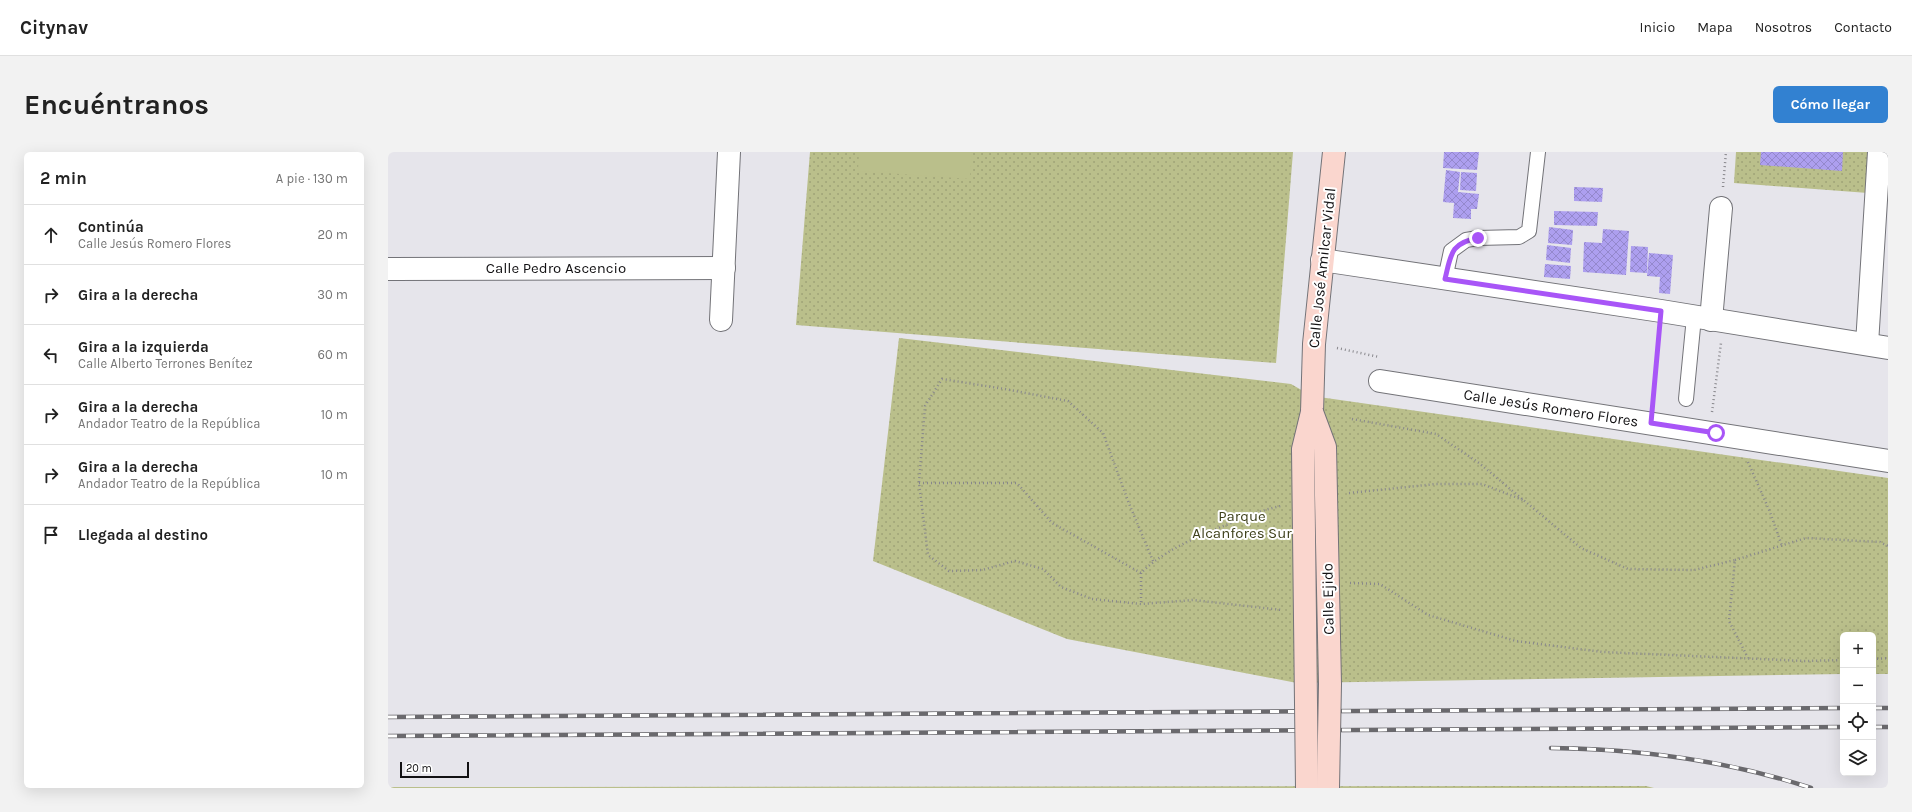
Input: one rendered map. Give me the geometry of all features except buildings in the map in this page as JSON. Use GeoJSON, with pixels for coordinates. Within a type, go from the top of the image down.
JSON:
{"type":"FeatureCollection","features":[{"type":"Feature","properties":{"kind":"street"},"geometry":{"type":"LineString","coordinates":[[721,320],[729,152]]}},
{"type":"Feature","properties":{"kind":"street","name":"Calle José Amilcar Vidal"},"geometry":{"type":"LineString","coordinates":[[1312,384],[1314,344],[1334,152]]}},
{"type":"Feature","properties":{"kind":"street"},"geometry":{"type":"LineString","coordinates":[[1867,344],[1879,152]]}},
{"type":"Feature","properties":{"kind":"street"},"geometry":{"type":"LineString","coordinates":[[1709,320],[1721,208]]}},
{"type":"Feature","properties":{"kind":"street"},"geometry":{"type":"LineString","coordinates":[[1322,260],[1661,311],[1888,348]]}},
{"type":"Feature","properties":{"kind":"street","name":"Calle Pedro Ascencio"},"geometry":{"type":"LineString","coordinates":[[388,269],[724,268]]}},
{"type":"Feature","properties":{"kind":"street","name":"Calle Jesús Romero Flores"},"geometry":{"type":"LineString","coordinates":[[1380,381],[1888,461]]}},
{"type":"Feature","properties":{"kind":"street","name":"Calle Ejido"},"geometry":{"type":"LineString","coordinates":[[1307,788],[1303,449],[1312,412],[1312,384]]}},
{"type":"Feature","properties":{"kind":"street","name":"Calle Ejido"},"geometry":{"type":"LineString","coordinates":[[1312,412],[1326,447],[1330,684],[1328,788]]}},
{"type":"Feature","properties":{"kind":"lane"},"geometry":{"type":"LineString","coordinates":[[1445,279],[1451,251],[1466,240],[1478,238],[1520,237],[1530,231],[1538,152]]}},
{"type":"Feature","properties":{"kind":"lane"},"geometry":{"type":"LineString","coordinates":[[1686,399],[1709,320]]}},
{"type":"Feature","properties":{"kind":"path"},"geometry":{"type":"LineString","coordinates":[[1721,208],[1726,152]]}},
{"type":"Feature","properties":{"kind":"path"},"geometry":{"type":"LineString","coordinates":[[1651,423],[1661,311]]}},
{"type":"Feature","properties":{"kind":"path"},"geometry":{"type":"LineString","coordinates":[[1709,320],[1709,432]]}},
{"type":"Feature","properties":{"kind":"path"},"geometry":{"type":"LineString","coordinates":[[1314,344],[1384,358],[1380,381]]}},
{"type":"Feature","properties":{"kind":"path"},"geometry":{"type":"LineString","coordinates":[[1152,561],[1128,501],[1104,433],[1068,401],[942,379],[925,406],[919,484],[928,555],[948,571],[982,570],[1015,561],[1043,569],[1061,587],[1092,599],[1141,604],[1193,600],[1282,610],[1289,608]]}},
{"type":"Feature","properties":{"kind":"path"},"geometry":{"type":"LineString","coordinates":[[1352,420],[1436,434],[1479,463],[1581,548],[1628,569],[1694,570],[1735,560],[1806,538],[1880,542],[1888,546]]}},
{"type":"Feature","properties":{"kind":"path"},"geometry":{"type":"LineString","coordinates":[[1736,436],[1770,512],[1782,546]]}},
{"type":"Feature","properties":{"kind":"path"},"geometry":{"type":"LineString","coordinates":[[919,484],[1017,483],[1052,523],[1141,573]]}},
{"type":"Feature","properties":{"kind":"path"},"geometry":{"type":"LineString","coordinates":[[1344,494],[1436,484],[1482,484],[1523,500]]}},
{"type":"Feature","properties":{"kind":"path"},"geometry":{"type":"LineString","coordinates":[[1141,604],[1141,573],[1152,561],[1190,541],[1263,509],[1285,505]]}},
{"type":"Feature","properties":{"kind":"path"},"geometry":{"type":"LineString","coordinates":[[1735,560],[1729,621],[1749,658]]}},
{"type":"Feature","properties":{"kind":"path"},"geometry":{"type":"LineString","coordinates":[[1345,586],[1352,583],[1380,584],[1428,615],[1516,641],[1603,652],[1805,661],[1840,660]]}},
{"type":"Feature","properties":{"kind":"path"},"geometry":{"type":"LineString","coordinates":[[1876,659],[1888,658]]}},
{"type":"Feature","properties":{"kind":"green space"},"geometry":{"type":"Polygon","coordinates":[[[810,152],[1293,152],[1276,363],[796,325],[810,152]]]}},
{"type":"Feature","properties":{"kind":"green space"},"geometry":{"type":"Polygon","coordinates":[[[859,152],[972,152],[970,179],[858,171],[859,152]]]}},
{"type":"Feature","properties":{"kind":"green space"},"geometry":{"type":"Polygon","coordinates":[[[1736,152],[1872,152],[1868,193],[1734,183],[1736,152]]]}},
{"type":"Feature","properties":{"kind":"green space","name":"Parque Alcanfores Sur"},"geometry":{"type":"Polygon","coordinates":[[[899,338],[1291,384],[1312,396],[1888,478],[1888,674],[1876,674],[1876,632],[1840,632],[1840,674],[1297,683],[1067,639],[873,561],[899,338]]]}},
{"type":"Feature","properties":{"kind":"green space"},"geometry":{"type":"Polygon","coordinates":[[[1646,786],[1654,788],[388,788],[388,787],[1646,786]]]}},
{"type":"Feature","properties":{"kind":"railway"},"geometry":{"type":"LineString","coordinates":[[388,717],[1840,708]]}},
{"type":"Feature","properties":{"kind":"railway"},"geometry":{"type":"LineString","coordinates":[[1876,708],[1888,708]]}},
{"type":"Feature","properties":{"kind":"railway"},"geometry":{"type":"LineString","coordinates":[[388,736],[1840,727]]}},
{"type":"Feature","properties":{"kind":"railway"},"geometry":{"type":"LineString","coordinates":[[1876,727],[1888,727]]}},
{"type":"Feature","properties":{"kind":"railway"},"geometry":{"type":"LineString","coordinates":[[1551,748],[1650,754],[1715,763],[1779,778],[1811,788]]}},
{"type":"Feature","properties":{"kind":"route"},"geometry":{"type":"LineString","coordinates":[[1478,238],[1466,240],[1451,251],[1445,279],[1661,311],[1651,423],[1716,433]]}}]}
